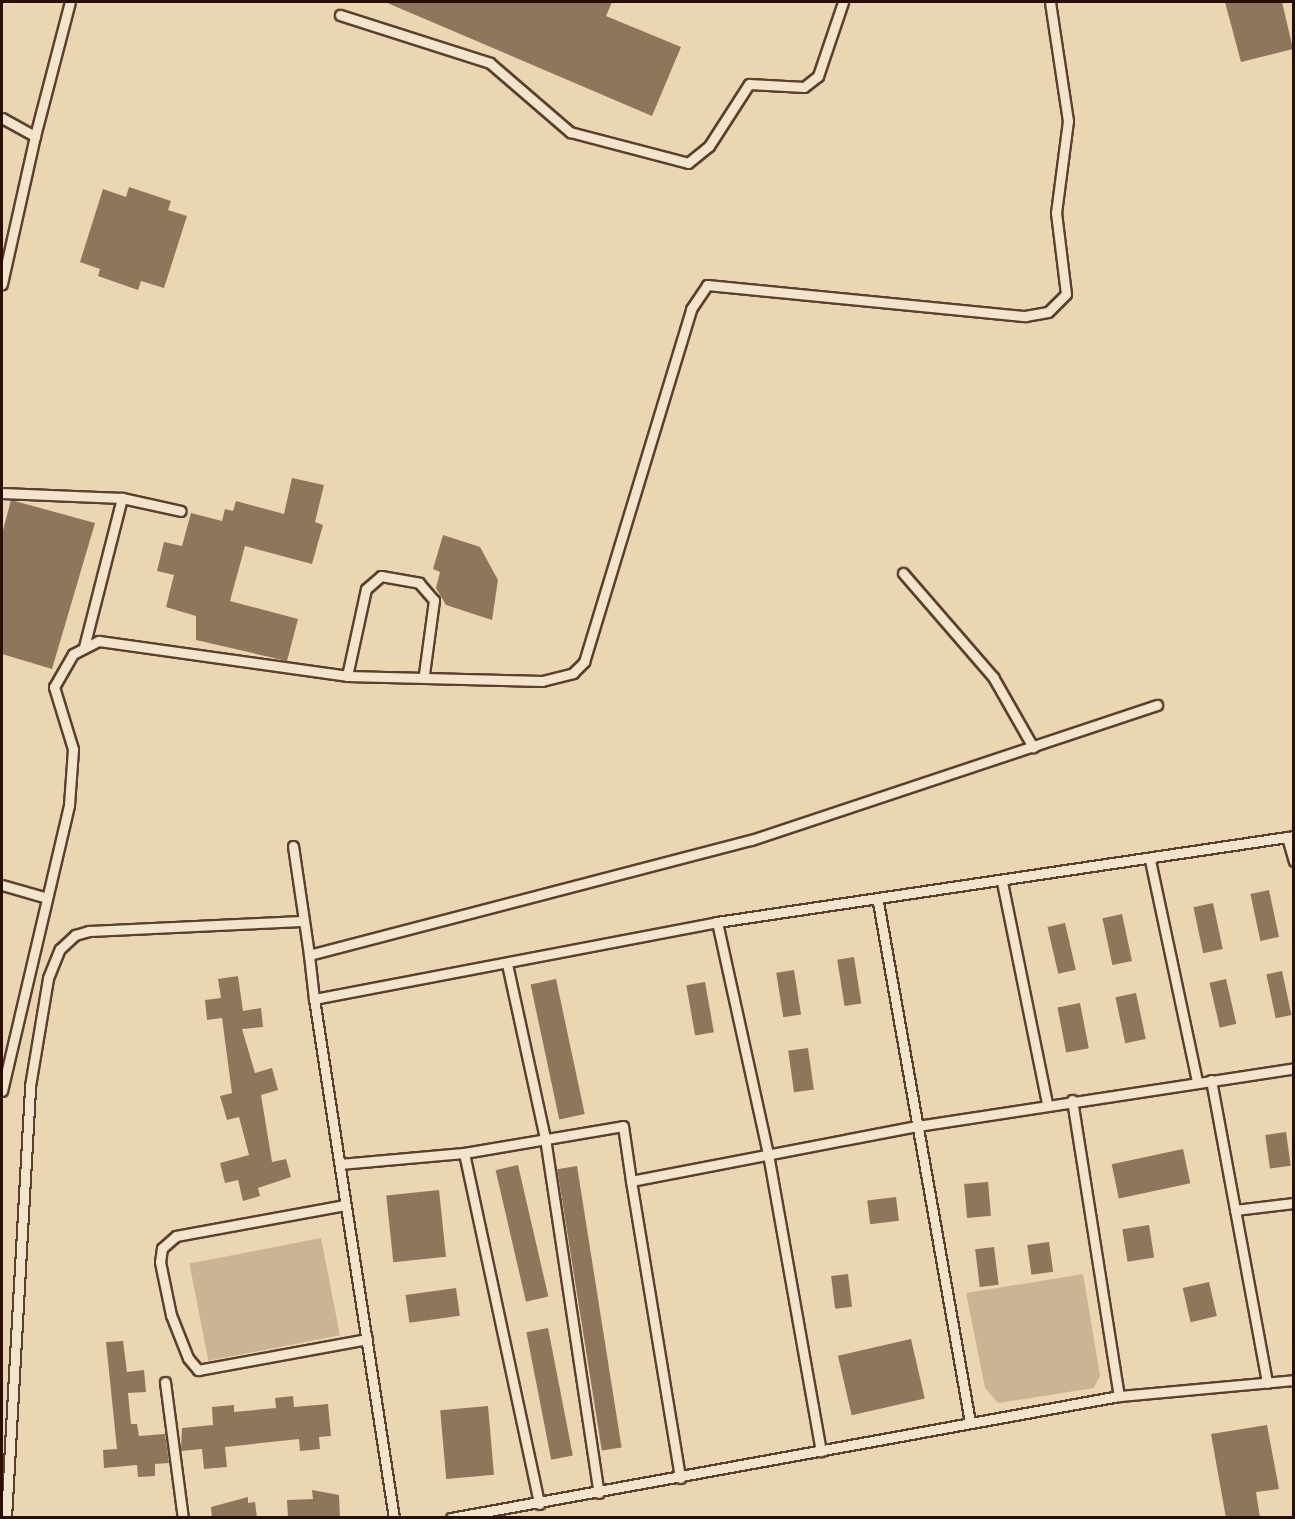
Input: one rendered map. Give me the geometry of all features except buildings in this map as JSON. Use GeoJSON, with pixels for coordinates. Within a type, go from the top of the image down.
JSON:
{"type":"FeatureCollection","features":[{"type":"Feature","properties":{"kind":"lane"},"geometry":{"type":"LineString","coordinates":[[2,284],[35,136],[70,2]]}},
{"type":"Feature","properties":{"kind":"lane"},"geometry":{"type":"LineString","coordinates":[[340,15],[490,63],[570,132],[688,163],[710,146],[749,84],[804,87],[818,76],[843,2]]}},
{"type":"Feature","properties":{"kind":"lane"},"geometry":{"type":"LineString","coordinates":[[2,1091],[73,774],[73,749],[54,687],[59,670],[84,647],[99,641],[136,644],[347,676],[424,674],[542,681],[573,674],[584,662],[691,309],[707,285],[1025,316],[1059,304],[1066,294],[1067,276],[1056,213],[1068,121],[1050,2]]}},
{"type":"Feature","properties":{"kind":"lane"},"geometry":{"type":"LineString","coordinates":[[2,118],[35,136]]}},
{"type":"Feature","properties":{"kind":"lane"},"geometry":{"type":"LineString","coordinates":[[2,493],[122,498],[181,512]]}},
{"type":"Feature","properties":{"kind":"lane"},"geometry":{"type":"LineString","coordinates":[[84,647],[122,498]]}},
{"type":"Feature","properties":{"kind":"lane"},"geometry":{"type":"LineString","coordinates":[[903,573],[993,677],[1033,747]]}},
{"type":"Feature","properties":{"kind":"lane"},"geometry":{"type":"LineString","coordinates":[[347,676],[366,589],[381,576],[419,583],[434,600],[424,674]]}},
{"type":"Feature","properties":{"kind":"lane"},"geometry":{"type":"LineString","coordinates":[[309,956],[751,840],[1157,705]]}},
{"type":"Feature","properties":{"kind":"lane"},"geometry":{"type":"LineString","coordinates":[[314,999],[507,964],[717,922],[878,902],[1290,836],[1293,861]]}},
{"type":"Feature","properties":{"kind":"lane"},"geometry":{"type":"LineString","coordinates":[[293,846],[302,921],[394,1518]]}},
{"type":"Feature","properties":{"kind":"lane"},"geometry":{"type":"LineString","coordinates":[[1150,860],[1197,1082]]}},
{"type":"Feature","properties":{"kind":"lane"},"geometry":{"type":"LineString","coordinates":[[1002,882],[1047,1104]]}},
{"type":"Feature","properties":{"kind":"lane"},"geometry":{"type":"LineString","coordinates":[[2,885],[44,897]]}},
{"type":"Feature","properties":{"kind":"lane"},"geometry":{"type":"LineString","coordinates":[[878,902],[970,1422]]}},
{"type":"Feature","properties":{"kind":"lane"},"geometry":{"type":"LineString","coordinates":[[6,1518],[30,1086],[48,978],[60,949],[75,935],[89,931],[302,921]]}},
{"type":"Feature","properties":{"kind":"lane"},"geometry":{"type":"LineString","coordinates":[[717,922],[768,1154],[821,1451]]}},
{"type":"Feature","properties":{"kind":"lane"},"geometry":{"type":"LineString","coordinates":[[507,964],[545,1138],[599,1493]]}},
{"type":"Feature","properties":{"kind":"lane"},"geometry":{"type":"LineString","coordinates":[[631,1181],[917,1126],[1072,1100],[1293,1068]]}},
{"type":"Feature","properties":{"kind":"lane"},"geometry":{"type":"LineString","coordinates":[[1211,1080],[1267,1383]]}},
{"type":"Feature","properties":{"kind":"lane"},"geometry":{"type":"LineString","coordinates":[[1072,1100],[1119,1396]]}},
{"type":"Feature","properties":{"kind":"lane"},"geometry":{"type":"LineString","coordinates":[[340,1164],[464,1153],[623,1126],[680,1478]]}},
{"type":"Feature","properties":{"kind":"lane"},"geometry":{"type":"LineString","coordinates":[[464,1153],[539,1504]]}},
{"type":"Feature","properties":{"kind":"lane"},"geometry":{"type":"LineString","coordinates":[[1235,1210],[1293,1203]]}},
{"type":"Feature","properties":{"kind":"lane"},"geometry":{"type":"LineString","coordinates":[[345,1205],[176,1236],[162,1248],[160,1262],[171,1315],[188,1358],[198,1370],[367,1339]]}},
{"type":"Feature","properties":{"kind":"lane"},"geometry":{"type":"LineString","coordinates":[[451,1518],[539,1504],[1119,1396],[1292,1380],[1293,1391]]}},
{"type":"Feature","properties":{"kind":"lane"},"geometry":{"type":"LineString","coordinates":[[165,1382],[183,1518]]}},
{"type":"Feature","properties":{"kind":"shaded area"},"geometry":{"type":"Polygon","coordinates":[[[321,1238],[340,1335],[208,1361],[189,1264],[321,1238]]]}},
{"type":"Feature","properties":{"kind":"shaded area"},"geometry":{"type":"Polygon","coordinates":[[[1083,1274],[1100,1376],[1094,1388],[998,1403],[985,1388],[966,1293],[1083,1274]]]}}]}
